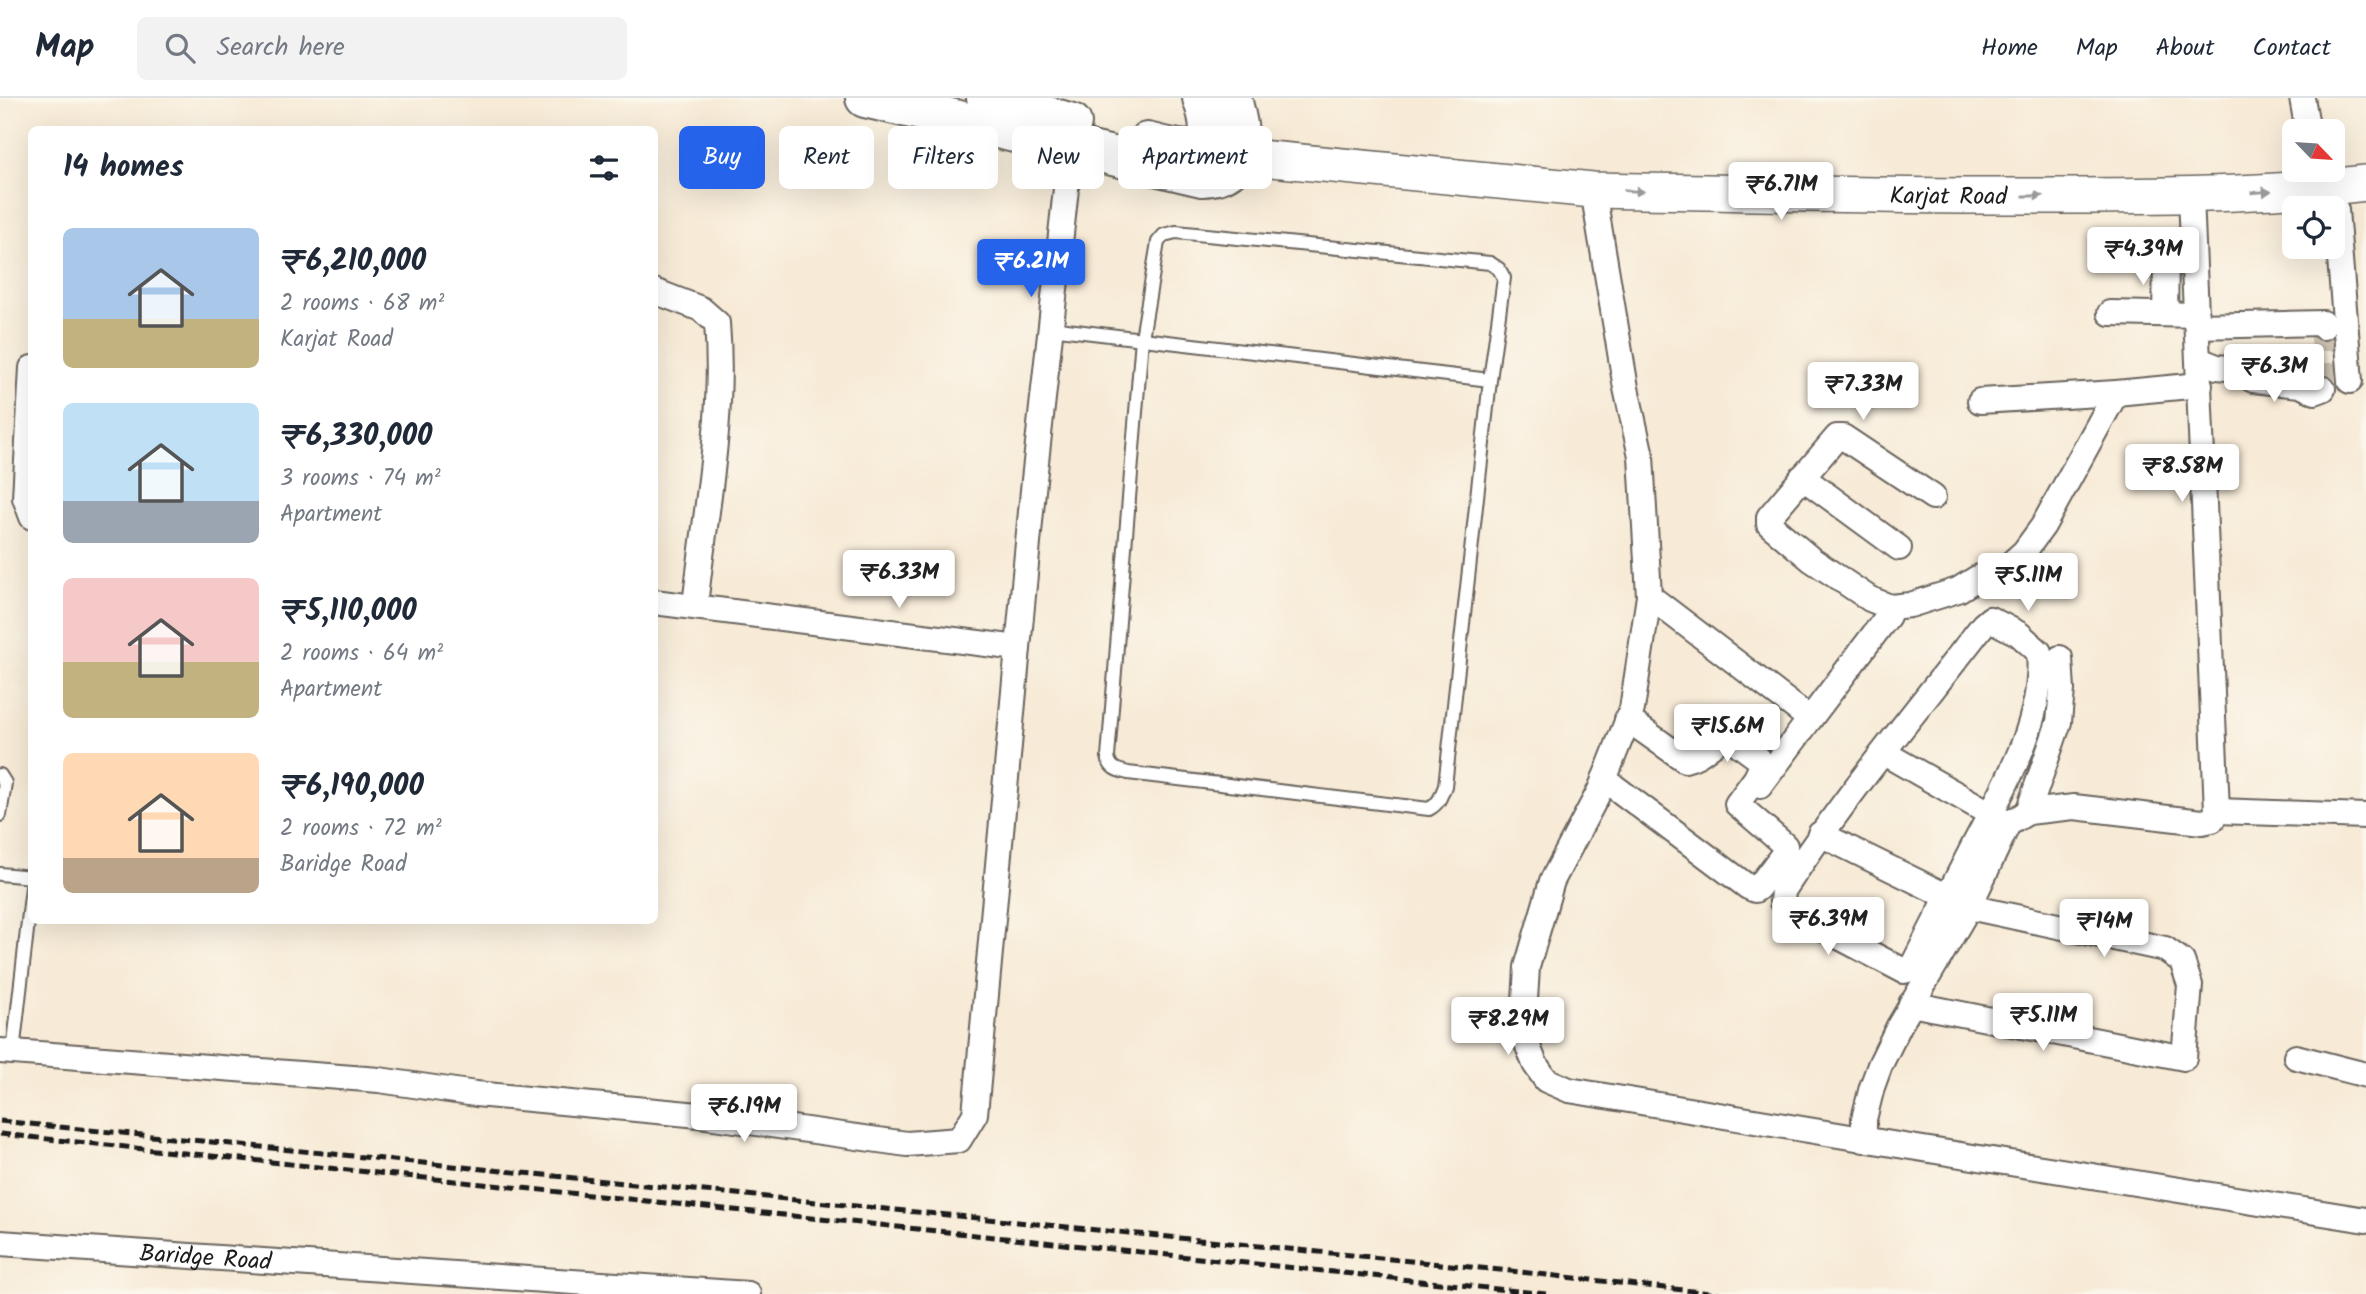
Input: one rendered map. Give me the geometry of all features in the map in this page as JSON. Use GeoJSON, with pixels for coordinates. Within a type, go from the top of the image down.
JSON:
{"type":"FeatureCollection","features":[{"type":"Feature","properties":{"kind":"main road","name":"Karjat Road"},"geometry":{"type":"LineString","coordinates":[[865,98],[1022,126]]}},
{"type":"Feature","properties":{"kind":"main road","name":"Karjat Road"},"geometry":{"type":"LineString","coordinates":[[986,98],[1051,126]]}},
{"type":"Feature","properties":{"kind":"main road"},"geometry":{"type":"LineString","coordinates":[[1202,98],[1210,126]]}},
{"type":"Feature","properties":{"kind":"main road"},"geometry":{"type":"LineString","coordinates":[[1232,98],[1239,126]]}},
{"type":"Feature","properties":{"kind":"main road","name":"Karjat Road"},"geometry":{"type":"LineString","coordinates":[[1272,164],[1595,201],[1978,220],[2282,202]]}},
{"type":"Feature","properties":{"kind":"main road","name":"Karjat Road"},"geometry":{"type":"LineString","coordinates":[[2338,196],[2366,183]]}},
{"type":"Feature","properties":{"kind":"main road","name":"Karjat Road"},"geometry":{"type":"LineString","coordinates":[[2192,208],[2282,212]]}},
{"type":"Feature","properties":{"kind":"street"},"geometry":{"type":"LineString","coordinates":[[2301,98],[2305,119]]}},
{"type":"Feature","properties":{"kind":"street"},"geometry":{"type":"LineString","coordinates":[[9,1044],[699,1115],[907,1144],[959,1140],[975,1114],[1018,648],[1066,189]]}},
{"type":"Feature","properties":{"kind":"street"},"geometry":{"type":"LineString","coordinates":[[1595,201],[1626,388],[1641,456],[1649,596],[1632,709],[1604,779],[1552,881],[1527,967],[1523,1034],[1535,1064],[1546,1080],[1569,1090],[2366,1220]]}},
{"type":"Feature","properties":{"kind":"street"},"geometry":{"type":"LineString","coordinates":[[1884,753],[2009,817],[2074,807],[2202,822],[2212,820],[2217,811],[2192,208]]}},
{"type":"Feature","properties":{"kind":"street"},"geometry":{"type":"LineString","coordinates":[[2338,259],[2350,381]]}},
{"type":"Feature","properties":{"kind":"street"},"geometry":{"type":"LineString","coordinates":[[2165,314],[2166,260]]}},
{"type":"Feature","properties":{"kind":"street"},"geometry":{"type":"LineString","coordinates":[[658,293],[701,309],[717,323],[719,351],[715,446],[695,606]]}},
{"type":"Feature","properties":{"kind":"street"},"geometry":{"type":"LineString","coordinates":[[2110,313],[2165,314],[2197,321],[2323,323],[2323,327]]}},
{"type":"Feature","properties":{"kind":"street"},"geometry":{"type":"LineString","coordinates":[[2199,360],[2237,369],[2253,380],[2300,385],[2315,392],[2323,389]]}},
{"type":"Feature","properties":{"kind":"street"},"geometry":{"type":"LineString","coordinates":[[1980,401],[2200,385]]}},
{"type":"Feature","properties":{"kind":"street"},"geometry":{"type":"LineString","coordinates":[[1933,497],[1843,437],[1837,437],[1769,517],[1769,524],[1812,560],[1870,599],[1890,607],[1910,605],[1958,590],[1979,577],[1996,577],[2024,552],[2043,526],[2116,393]]}},
{"type":"Feature","properties":{"kind":"street"},"geometry":{"type":"LineString","coordinates":[[28,442],[25,498],[28,506]]}},
{"type":"Feature","properties":{"kind":"street"},"geometry":{"type":"LineString","coordinates":[[1802,477],[1899,548]]}},
{"type":"Feature","properties":{"kind":"street"},"geometry":{"type":"LineString","coordinates":[[1649,596],[1810,719]]}},
{"type":"Feature","properties":{"kind":"street"},"geometry":{"type":"LineString","coordinates":[[658,602],[1018,648]]}},
{"type":"Feature","properties":{"kind":"street"},"geometry":{"type":"LineString","coordinates":[[1742,809],[1888,616]]}},
{"type":"Feature","properties":{"kind":"street"},"geometry":{"type":"LineString","coordinates":[[2009,817],[2041,672],[2039,652],[2019,634],[1990,619],[1820,834],[1783,891],[1782,902],[1786,909],[1904,971],[1911,969],[1958,903],[1989,869],[2009,817],[2059,722],[2062,690],[2060,658]]}},
{"type":"Feature","properties":{"kind":"street"},"geometry":{"type":"LineString","coordinates":[[1604,779],[1755,890],[1785,852],[1785,846],[1737,804],[1756,778],[1762,765],[1759,759],[1729,737],[1719,738],[1703,754],[1685,760],[1628,719]]}},
{"type":"Feature","properties":{"kind":"street"},"geometry":{"type":"LineString","coordinates":[[2217,811],[2366,816]]}},
{"type":"Feature","properties":{"kind":"street"},"geometry":{"type":"LineString","coordinates":[[1820,834],[1958,903],[2165,949],[2182,961],[2190,985],[2185,1058],[1911,1004]]}},
{"type":"Feature","properties":{"kind":"street"},"geometry":{"type":"LineString","coordinates":[[1864,1140],[1864,1119],[1872,1087],[1958,903]]}},
{"type":"Feature","properties":{"kind":"street"},"geometry":{"type":"LineString","coordinates":[[2296,1057],[2366,1075]]}},
{"type":"Feature","properties":{"kind":"street","name":"Baridge Road"},"geometry":{"type":"LineString","coordinates":[[0,1244],[748,1294]]}},
{"type":"Feature","properties":{"kind":"lane"},"geometry":{"type":"LineString","coordinates":[[1176,232],[1490,263],[1499,269],[1504,278],[1490,380],[1445,786],[1435,806],[1429,809],[1196,782],[1128,773],[1109,764],[1142,338],[1158,242],[1164,234],[1176,232]]}},
{"type":"Feature","properties":{"kind":"lane"},"geometry":{"type":"LineString","coordinates":[[1051,328],[1490,380]]}},
{"type":"Feature","properties":{"kind":"lane"},"geometry":{"type":"LineString","coordinates":[[0,775],[5,783],[0,815]]}},
{"type":"Feature","properties":{"kind":"lane"},"geometry":{"type":"LineString","coordinates":[[0,874],[28,877]]}},
{"type":"Feature","properties":{"kind":"lane"},"geometry":{"type":"LineString","coordinates":[[9,1044],[28,914]]}},
{"type":"Feature","properties":{"kind":"lane"},"geometry":{"type":"LineString","coordinates":[[0,1026],[9,1044]]}},
{"type":"Feature","properties":{"kind":"tunnel"},"geometry":{"type":"LineString","coordinates":[[2323,327],[2323,389]]}},
{"type":"Feature","properties":{"kind":"railway"},"geometry":{"type":"LineString","coordinates":[[0,1121],[1719,1294]]}},
{"type":"Feature","properties":{"kind":"railway"},"geometry":{"type":"LineString","coordinates":[[0,1134],[1546,1294]]}}]}
